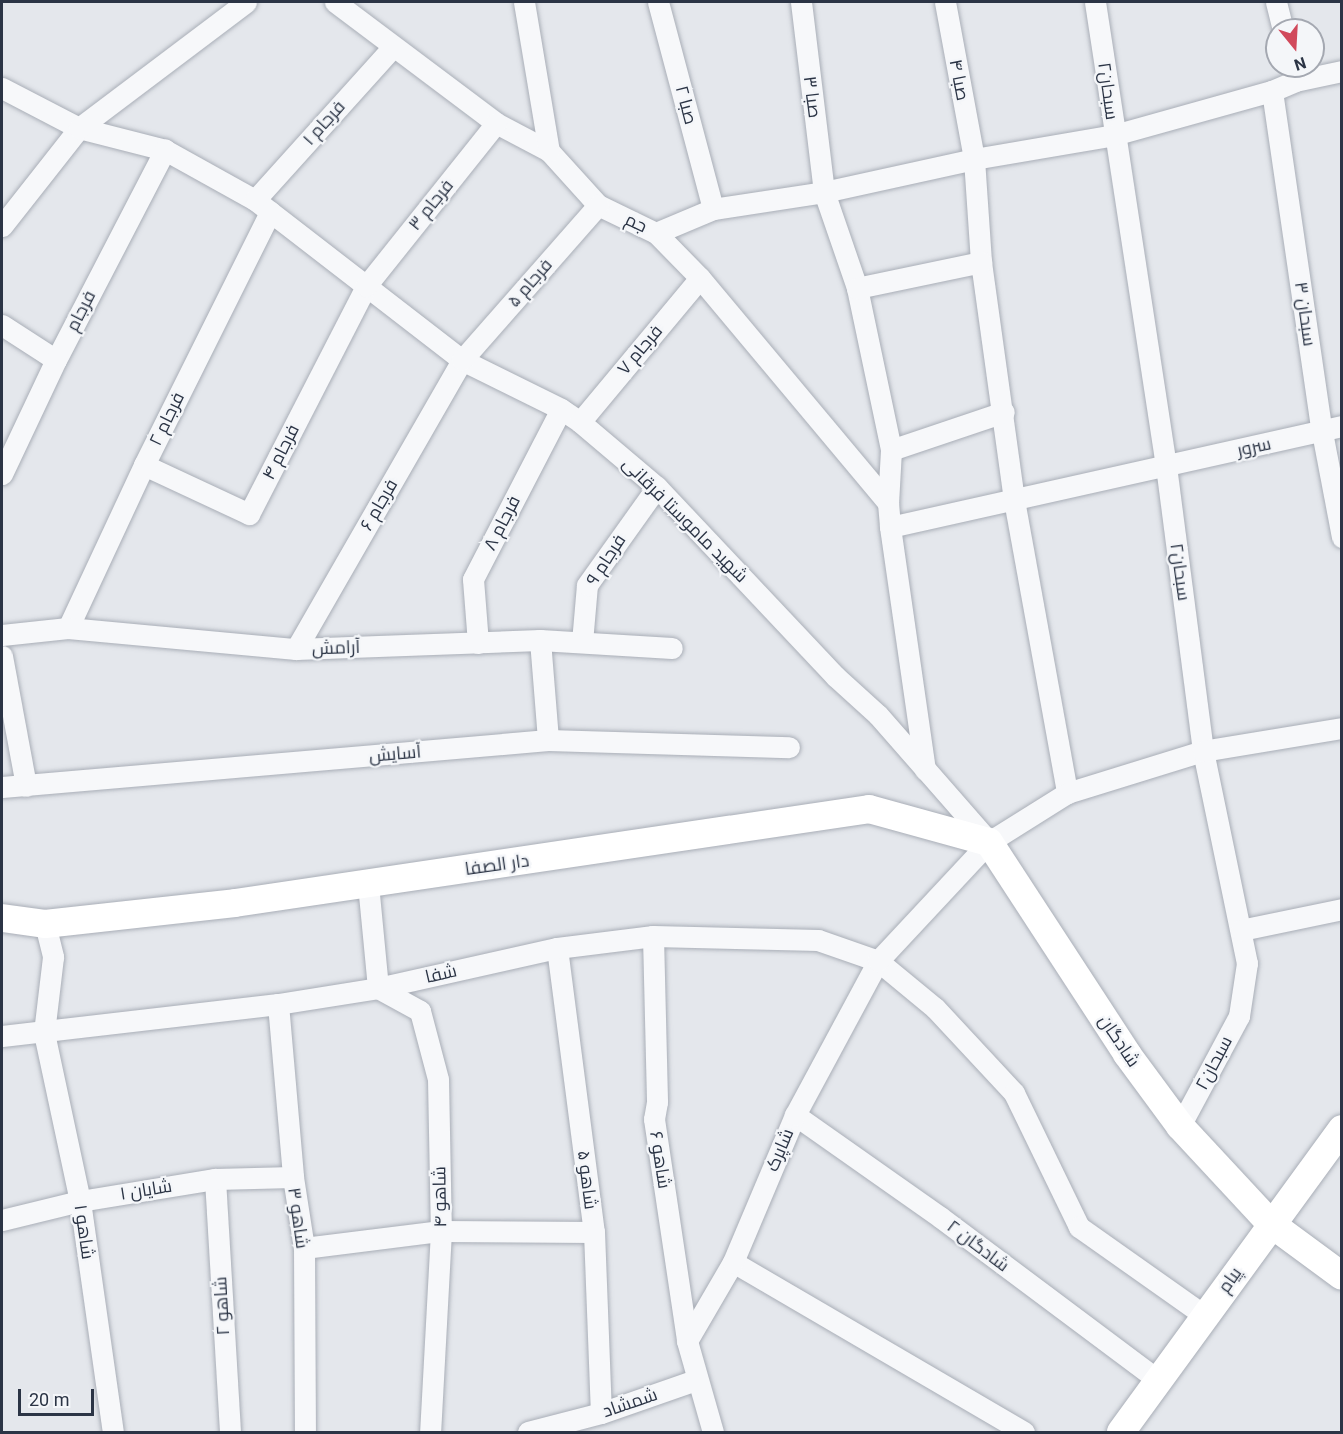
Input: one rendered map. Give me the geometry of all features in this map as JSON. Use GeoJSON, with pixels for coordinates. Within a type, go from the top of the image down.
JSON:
{"type":"FeatureCollection","features":[{"type":"Feature","properties":{"kind":"main road","name":"دار الصفا"},"geometry":{"type":"LineString","coordinates":[[2,918],[45,924],[235,903],[869,809],[989,842]]}},
{"type":"Feature","properties":{"kind":"main road","name":"شادگان"},"geometry":{"type":"LineString","coordinates":[[989,842],[1127,1054],[1180,1126],[1270,1223],[1341,1276]]}},
{"type":"Feature","properties":{"kind":"main road","name":"پیام"},"geometry":{"type":"LineString","coordinates":[[1121,1432],[1270,1223],[1341,1129]]}},
{"type":"Feature","properties":{"kind":"street"},"geometry":{"type":"LineString","coordinates":[[2,226],[79,128],[246,2]]}},
{"type":"Feature","properties":{"kind":"street","name":"جم"},"geometry":{"type":"LineString","coordinates":[[335,2],[496,123],[549,151],[598,205],[656,233],[700,278],[888,503]]}},
{"type":"Feature","properties":{"kind":"street"},"geometry":{"type":"LineString","coordinates":[[524,2],[549,151]]}},
{"type":"Feature","properties":{"kind":"street","name":"صبا ۲"},"geometry":{"type":"LineString","coordinates":[[658,2],[713,209]]}},
{"type":"Feature","properties":{"kind":"street","name":"صبا ۳"},"geometry":{"type":"LineString","coordinates":[[801,2],[824,192],[857,288],[891,450],[888,503],[890,527],[926,770]]}},
{"type":"Feature","properties":{"kind":"street","name":"صبا ۴"},"geometry":{"type":"LineString","coordinates":[[945,2],[974,159],[981,262],[1004,412],[1014,500],[1067,793]]}},
{"type":"Feature","properties":{"kind":"street","name":"سبحان۲"},"geometry":{"type":"LineString","coordinates":[[1095,2],[1166,466],[1203,751],[1247,963],[1239,1016],[1180,1126]]}},
{"type":"Feature","properties":{"kind":"street"},"geometry":{"type":"LineString","coordinates":[[1276,2],[1280,18]]}},
{"type":"Feature","properties":{"kind":"street","name":"فرجام ۱"},"geometry":{"type":"LineString","coordinates":[[262,206],[393,47]]}},
{"type":"Feature","properties":{"kind":"street"},"geometry":{"type":"LineString","coordinates":[[1325,71],[1341,70]]}},
{"type":"Feature","properties":{"kind":"street"},"geometry":{"type":"LineString","coordinates":[[656,233],[713,209],[824,192],[974,159],[1114,135],[1272,91],[1287,78]]}},
{"type":"Feature","properties":{"kind":"street","name":"شهید ماموستا فرقانی"},"geometry":{"type":"LineString","coordinates":[[2,88],[79,128],[165,150],[262,206],[462,360],[561,409],[580,422],[657,487],[835,676],[878,715],[989,842]]}},
{"type":"Feature","properties":{"kind":"street","name":"سبحان ۳"},"geometry":{"type":"LineString","coordinates":[[1272,91],[1332,429],[1341,537]]}},
{"type":"Feature","properties":{"kind":"street","name":"فرجام ۳"},"geometry":{"type":"LineString","coordinates":[[366,286],[496,123]]}},
{"type":"Feature","properties":{"kind":"street","name":"فرجام"},"geometry":{"type":"LineString","coordinates":[[2,474],[56,360],[165,150]]}},
{"type":"Feature","properties":{"kind":"street","name":"فرجام ۵"},"geometry":{"type":"LineString","coordinates":[[462,360],[598,205]]}},
{"type":"Feature","properties":{"kind":"street","name":"فرجام ۲"},"geometry":{"type":"LineString","coordinates":[[68,628],[262,206]]}},
{"type":"Feature","properties":{"kind":"street"},"geometry":{"type":"LineString","coordinates":[[857,288],[981,262]]}},
{"type":"Feature","properties":{"kind":"street","name":"فرجام ۷"},"geometry":{"type":"LineString","coordinates":[[580,422],[700,278]]}},
{"type":"Feature","properties":{"kind":"street","name":"فرجام ۴"},"geometry":{"type":"LineString","coordinates":[[144,465],[249,514],[366,286]]}},
{"type":"Feature","properties":{"kind":"street"},"geometry":{"type":"LineString","coordinates":[[2,325],[56,360]]}},
{"type":"Feature","properties":{"kind":"street","name":"فرجام ۶"},"geometry":{"type":"LineString","coordinates":[[296,649],[462,360]]}},
{"type":"Feature","properties":{"kind":"street","name":"فرجام ۸"},"geometry":{"type":"LineString","coordinates":[[477,643],[473,579],[561,409]]}},
{"type":"Feature","properties":{"kind":"street"},"geometry":{"type":"LineString","coordinates":[[891,450],[1004,412]]}},
{"type":"Feature","properties":{"kind":"street","name":"سرور"},"geometry":{"type":"LineString","coordinates":[[890,527],[1332,429]]}},
{"type":"Feature","properties":{"kind":"street","name":"فرجام ۹"},"geometry":{"type":"LineString","coordinates":[[582,642],[587,585],[657,487]]}},
{"type":"Feature","properties":{"kind":"street","name":"آرامش"},"geometry":{"type":"LineString","coordinates":[[2,635],[68,628],[296,649],[540,640],[672,648]]}},
{"type":"Feature","properties":{"kind":"street"},"geometry":{"type":"LineString","coordinates":[[540,640],[548,740]]}},
{"type":"Feature","properties":{"kind":"street"},"geometry":{"type":"LineString","coordinates":[[2,656],[26,786]]}},
{"type":"Feature","properties":{"kind":"street","name":"شاپرک"},"geometry":{"type":"LineString","coordinates":[[687,1341],[733,1262],[795,1115],[878,961],[989,842],[1067,793],[1203,751],[1341,728]]}},
{"type":"Feature","properties":{"kind":"street","name":"آسایش"},"geometry":{"type":"LineString","coordinates":[[2,788],[548,740],[789,747]]}},
{"type":"Feature","properties":{"kind":"street"},"geometry":{"type":"LineString","coordinates":[[368,884],[378,988]]}},
{"type":"Feature","properties":{"kind":"street"},"geometry":{"type":"LineString","coordinates":[[1241,930],[1341,909]]}},
{"type":"Feature","properties":{"kind":"street","name":"شاهو ۱"},"geometry":{"type":"LineString","coordinates":[[45,924],[53,957],[44,1033],[80,1201],[113,1432]]}},
{"type":"Feature","properties":{"kind":"street","name":"شفا"},"geometry":{"type":"LineString","coordinates":[[2,1036],[44,1033],[278,1004],[378,988],[557,948],[653,936],[818,940],[878,961]]}},
{"type":"Feature","properties":{"kind":"street","name":"شاهو ۶"},"geometry":{"type":"LineString","coordinates":[[653,936],[657,1102],[654,1119],[687,1341],[696,1380],[713,1432]]}},
{"type":"Feature","properties":{"kind":"street","name":"شاهو ۵"},"geometry":{"type":"LineString","coordinates":[[557,948],[594,1232],[601,1413]]}},
{"type":"Feature","properties":{"kind":"street"},"geometry":{"type":"LineString","coordinates":[[878,961],[935,1008],[1014,1093],[1079,1227],[1205,1316]]}},
{"type":"Feature","properties":{"kind":"street","name":"شاهو ۴"},"geometry":{"type":"LineString","coordinates":[[378,988],[420,1011],[438,1079],[441,1231],[430,1432]]}},
{"type":"Feature","properties":{"kind":"street","name":"شاهو ۳"},"geometry":{"type":"LineString","coordinates":[[278,1004],[292,1177],[303,1248],[305,1432]]}},
{"type":"Feature","properties":{"kind":"street","name":"شادگان ۲"},"geometry":{"type":"LineString","coordinates":[[795,1115],[940,1217],[1158,1380]]}},
{"type":"Feature","properties":{"kind":"street","name":"شایان ۱"},"geometry":{"type":"LineString","coordinates":[[2,1220],[80,1201],[215,1179],[292,1177]]}},
{"type":"Feature","properties":{"kind":"street","name":"شاهو ۲"},"geometry":{"type":"LineString","coordinates":[[215,1179],[230,1432]]}},
{"type":"Feature","properties":{"kind":"street"},"geometry":{"type":"LineString","coordinates":[[303,1248],[441,1231],[594,1232]]}},
{"type":"Feature","properties":{"kind":"street"},"geometry":{"type":"LineString","coordinates":[[733,1262],[1024,1432]]}},
{"type":"Feature","properties":{"kind":"street","name":"شمشاد"},"geometry":{"type":"LineString","coordinates":[[528,1432],[601,1413],[696,1380]]}}]}
